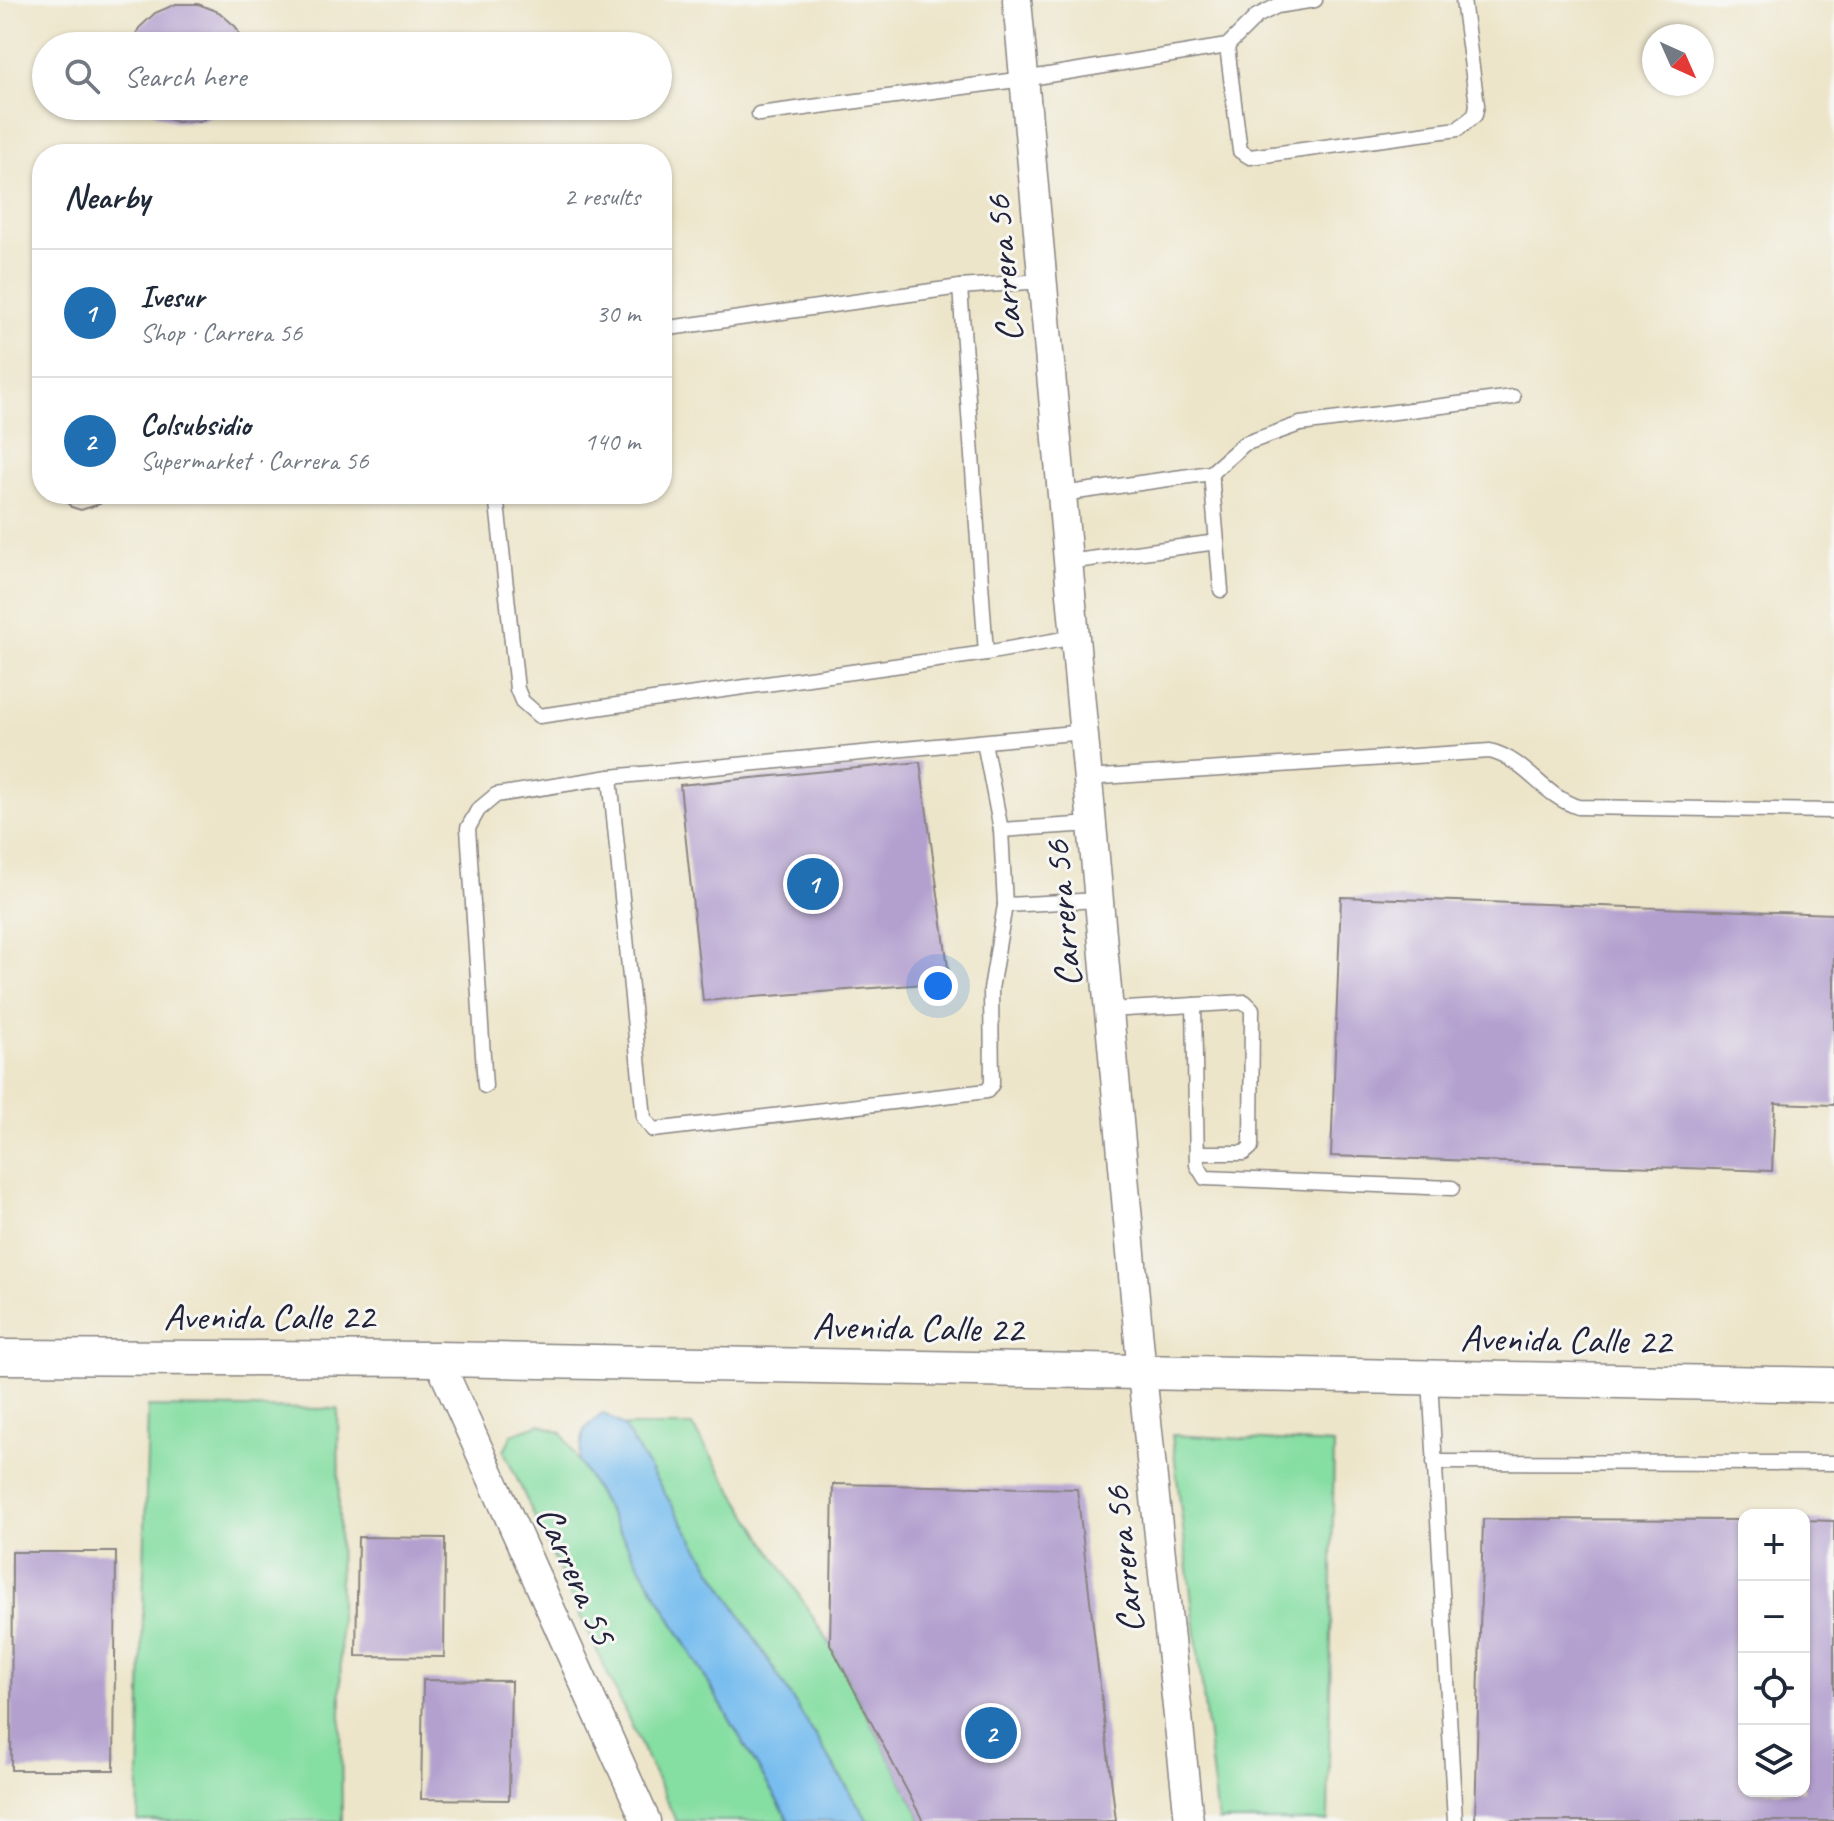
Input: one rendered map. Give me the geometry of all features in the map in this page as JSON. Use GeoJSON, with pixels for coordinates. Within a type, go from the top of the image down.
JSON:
{"type":"FeatureCollection","features":[{"type":"Feature","properties":{"kind":"street","name":"Carrera 56"},"geometry":{"type":"LineString","coordinates":[[1017,0],[1142,1374],[1189,1821]]}},
{"type":"Feature","properties":{"kind":"street","name":"Avenida Calle 22"},"geometry":{"type":"LineString","coordinates":[[0,1357],[438,1359],[1834,1385]]}},
{"type":"Feature","properties":{"kind":"street","name":"Carrera 55"},"geometry":{"type":"LineString","coordinates":[[438,1359],[646,1821]]}},
{"type":"Feature","properties":{"kind":"lane"},"geometry":{"type":"LineString","coordinates":[[759,114],[1024,79],[1227,46],[1257,16],[1277,6],[1315,0]]}},
{"type":"Feature","properties":{"kind":"lane"},"geometry":{"type":"LineString","coordinates":[[1227,46],[1240,151],[1244,155],[1458,129],[1475,115],[1477,105],[1463,0]]}},
{"type":"Feature","properties":{"kind":"lane"},"geometry":{"type":"LineString","coordinates":[[672,328],[960,287],[1043,281]]}},
{"type":"Feature","properties":{"kind":"lane"},"geometry":{"type":"LineString","coordinates":[[960,287],[986,653]]}},
{"type":"Feature","properties":{"kind":"lane"},"geometry":{"type":"LineString","coordinates":[[1062,494],[1211,473],[1244,444],[1300,424],[1513,397]]}},
{"type":"Feature","properties":{"kind":"lane"},"geometry":{"type":"LineString","coordinates":[[1211,473],[1221,590]]}},
{"type":"Feature","properties":{"kind":"lane"},"geometry":{"type":"LineString","coordinates":[[497,504],[517,689],[530,710],[539,716],[986,653],[1075,637]]}},
{"type":"Feature","properties":{"kind":"lane"},"geometry":{"type":"LineString","coordinates":[[1068,562],[1217,542]]}},
{"type":"Feature","properties":{"kind":"lane"},"geometry":{"type":"LineString","coordinates":[[485,1086],[468,828],[478,810],[496,795],[610,777],[1083,732]]}},
{"type":"Feature","properties":{"kind":"lane"},"geometry":{"type":"LineString","coordinates":[[610,777],[644,1118],[653,1130],[982,1094],[992,1084],[991,989],[1005,905],[1001,830],[984,742]]}},
{"type":"Feature","properties":{"kind":"lane"},"geometry":{"type":"LineString","coordinates":[[1087,778],[1490,751],[1510,758],[1553,794],[1578,807],[1834,811]]}},
{"type":"Feature","properties":{"kind":"lane"},"geometry":{"type":"LineString","coordinates":[[1001,830],[1092,824]]}},
{"type":"Feature","properties":{"kind":"lane"},"geometry":{"type":"LineString","coordinates":[[1005,905],[1098,900]]}},
{"type":"Feature","properties":{"kind":"lane"},"geometry":{"type":"LineString","coordinates":[[1109,1010],[1245,1002],[1252,1009],[1251,1147],[1244,1153],[1197,1153]]}},
{"type":"Feature","properties":{"kind":"lane"},"geometry":{"type":"LineString","coordinates":[[1194,1005],[1199,1172],[1212,1181],[1452,1188]]}},
{"type":"Feature","properties":{"kind":"lane"},"geometry":{"type":"LineString","coordinates":[[1430,1379],[1455,1821]]}},
{"type":"Feature","properties":{"kind":"lane"},"geometry":{"type":"LineString","coordinates":[[1434,1462],[1834,1463]]}},
{"type":"Feature","properties":{"kind":"green space"},"geometry":{"type":"Polygon","coordinates":[[[148,1407],[338,1409],[342,1821],[138,1821],[148,1407]]]}},
{"type":"Feature","properties":{"kind":"green space"},"geometry":{"type":"Polygon","coordinates":[[[540,1424],[562,1433],[789,1821],[676,1821],[504,1451],[512,1434],[540,1424]]]}},
{"type":"Feature","properties":{"kind":"green space"},"geometry":{"type":"Polygon","coordinates":[[[623,1426],[692,1426],[830,1644],[923,1821],[868,1821],[623,1426]]]}},
{"type":"Feature","properties":{"kind":"green space"},"geometry":{"type":"Polygon","coordinates":[[[1172,1435],[1334,1444],[1328,1821],[1218,1821],[1172,1435]]]}},
{"type":"Feature","properties":{"kind":"water"},"geometry":{"type":"Polygon","coordinates":[[[603,1413],[623,1426],[868,1821],[789,1821],[579,1461],[584,1430],[603,1413]]]}},
{"type":"Feature","properties":{"kind":"building"},"geometry":{"type":"Polygon","coordinates":[[[176,4],[198,4],[219,12],[238,32],[137,32],[155,13],[176,4]]]}},
{"type":"Feature","properties":{"kind":"building"},"geometry":{"type":"Polygon","coordinates":[[[171,120],[203,120],[201,121],[171,120]]]}},
{"type":"Feature","properties":{"kind":"building"},"geometry":{"type":"Polygon","coordinates":[[[68,504],[100,504],[81,510],[68,504]]]}},
{"type":"Feature","properties":{"kind":"building"},"geometry":{"type":"Polygon","coordinates":[[[920,762],[950,982],[703,1001],[680,785],[920,762]]]}},
{"type":"Feature","properties":{"kind":"building"},"geometry":{"type":"Polygon","coordinates":[[[1341,897],[1834,914],[1834,1105],[1775,1103],[1772,1171],[1331,1156],[1341,897]]]}},
{"type":"Feature","properties":{"kind":"building"},"geometry":{"type":"Polygon","coordinates":[[[833,1484],[1077,1489],[1116,1821],[923,1821],[830,1644],[833,1484]]]}},
{"type":"Feature","properties":{"kind":"building"},"geometry":{"type":"Polygon","coordinates":[[[1483,1519],[1738,1520],[1738,1797],[1810,1797],[1810,1520],[1834,1521],[1834,1821],[1475,1821],[1483,1519]]]}},
{"type":"Feature","properties":{"kind":"building"},"geometry":{"type":"Polygon","coordinates":[[[358,1537],[445,1538],[444,1657],[356,1656],[358,1537]]]}},
{"type":"Feature","properties":{"kind":"building"},"geometry":{"type":"Polygon","coordinates":[[[12,1552],[116,1552],[114,1770],[11,1770],[12,1552]]]}},
{"type":"Feature","properties":{"kind":"building"},"geometry":{"type":"Polygon","coordinates":[[[423,1680],[511,1681],[509,1800],[421,1799],[423,1680]]]}},
{"type":"Feature","properties":{"kind":"place","name":"Ivesur"},"geometry":{"type":"Point","coordinates":[813,884]}},
{"type":"Feature","properties":{"kind":"place","name":"Colsubsidio"},"geometry":{"type":"Point","coordinates":[991,1733]}}]}
